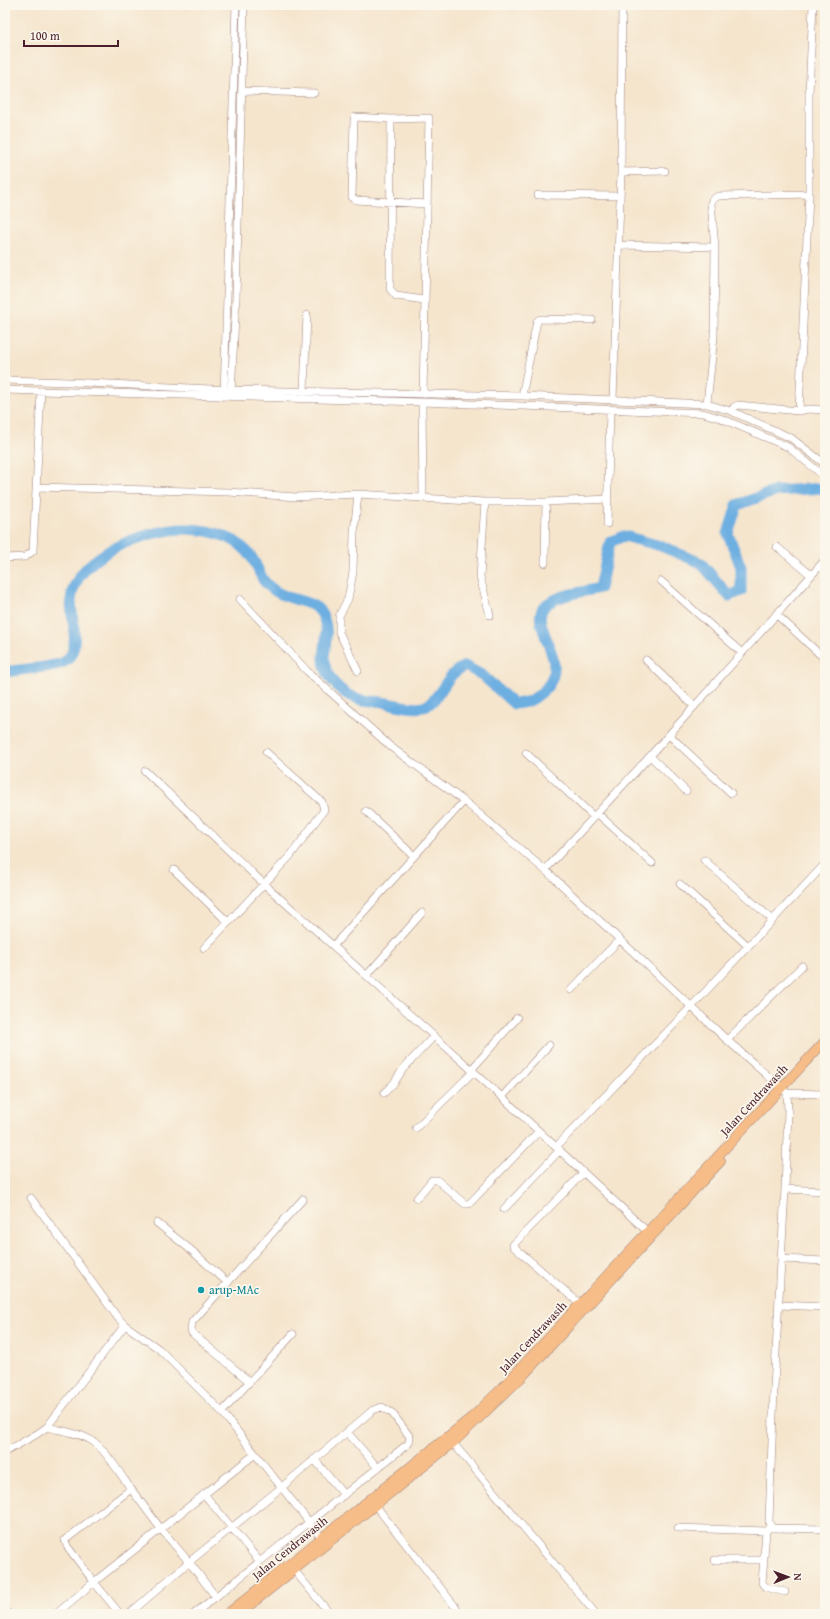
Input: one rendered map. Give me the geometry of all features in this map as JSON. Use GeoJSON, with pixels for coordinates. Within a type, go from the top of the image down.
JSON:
{"type":"FeatureCollection","features":[{"type":"Feature","properties":{"kind":"main road","name":"Jalan Cendrawasih"},"geometry":{"type":"LineString","coordinates":[[784,1091],[825,1041]]}},
{"type":"Feature","properties":{"kind":"main road","name":"Jalan Cendrawasih"},"geometry":{"type":"LineString","coordinates":[[227,1614],[324,1541],[375,1505],[453,1443],[520,1379],[650,1234],[825,1049]]}},
{"type":"Feature","properties":{"kind":"main road","name":"Jalan Cendrawasih"},"geometry":{"type":"LineString","coordinates":[[239,1614],[294,1570],[324,1541],[472,1417],[502,1388],[580,1304],[650,1234]]}},
{"type":"Feature","properties":{"kind":"street"},"geometry":{"type":"LineString","coordinates":[[228,393],[236,5]]}},
{"type":"Feature","properties":{"kind":"street"},"geometry":{"type":"LineString","coordinates":[[228,393],[236,298],[244,5]]}},
{"type":"Feature","properties":{"kind":"street"},"geometry":{"type":"LineString","coordinates":[[613,400],[621,172],[622,5]]}},
{"type":"Feature","properties":{"kind":"street"},"geometry":{"type":"LineString","coordinates":[[799,411],[809,194],[809,94],[813,5]]}},
{"type":"Feature","properties":{"kind":"street"},"geometry":{"type":"LineString","coordinates":[[242,91],[314,93]]}},
{"type":"Feature","properties":{"kind":"street"},"geometry":{"type":"LineString","coordinates":[[422,394],[424,300],[427,204],[429,118],[354,118],[351,195],[353,199],[427,204]]}},
{"type":"Feature","properties":{"kind":"street"},"geometry":{"type":"LineString","coordinates":[[391,119],[390,289],[396,296],[424,300]]}},
{"type":"Feature","properties":{"kind":"street"},"geometry":{"type":"LineString","coordinates":[[621,172],[665,171]]}},
{"type":"Feature","properties":{"kind":"street"},"geometry":{"type":"LineString","coordinates":[[707,404],[713,344],[715,247],[711,204],[715,197],[809,194]]}},
{"type":"Feature","properties":{"kind":"street"},"geometry":{"type":"LineString","coordinates":[[538,195],[620,196]]}},
{"type":"Feature","properties":{"kind":"street"},"geometry":{"type":"LineString","coordinates":[[618,246],[715,247]]}},
{"type":"Feature","properties":{"kind":"street"},"geometry":{"type":"LineString","coordinates":[[304,392],[307,315]]}},
{"type":"Feature","properties":{"kind":"street"},"geometry":{"type":"LineString","coordinates":[[522,396],[537,321],[540,319],[592,320]]}},
{"type":"Feature","properties":{"kind":"street"},"geometry":{"type":"LineString","coordinates":[[5,380],[228,393],[704,413],[723,419],[788,447],[825,477]]}},
{"type":"Feature","properties":{"kind":"street"},"geometry":{"type":"LineString","coordinates":[[5,390],[422,394],[522,396],[707,404],[731,411],[791,438],[824,464],[818,471]]}},
{"type":"Feature","properties":{"kind":"street"},"geometry":{"type":"LineString","coordinates":[[5,558],[24,557],[33,551],[41,391]]}},
{"type":"Feature","properties":{"kind":"street"},"geometry":{"type":"LineString","coordinates":[[422,402],[424,497]]}},
{"type":"Feature","properties":{"kind":"street"},"geometry":{"type":"LineString","coordinates":[[731,411],[738,405],[799,411],[808,409],[825,410]]}},
{"type":"Feature","properties":{"kind":"street"},"geometry":{"type":"LineString","coordinates":[[608,524],[610,409]]}},
{"type":"Feature","properties":{"kind":"street"},"geometry":{"type":"LineString","coordinates":[[36,487],[229,492],[296,497],[358,494],[485,502],[546,502],[608,499]]}},
{"type":"Feature","properties":{"kind":"street"},"geometry":{"type":"LineString","coordinates":[[358,494],[354,534],[353,572],[348,599],[339,616],[338,625],[339,632],[358,671]]}},
{"type":"Feature","properties":{"kind":"street"},"geometry":{"type":"LineString","coordinates":[[485,502],[480,577],[490,615]]}},
{"type":"Feature","properties":{"kind":"street"},"geometry":{"type":"LineString","coordinates":[[545,563],[546,502]]}},
{"type":"Feature","properties":{"kind":"street"},"geometry":{"type":"LineString","coordinates":[[777,547],[811,575]]}},
{"type":"Feature","properties":{"kind":"street"},"geometry":{"type":"LineString","coordinates":[[545,870],[669,735],[825,560]]}},
{"type":"Feature","properties":{"kind":"street"},"geometry":{"type":"LineString","coordinates":[[661,581],[742,653]]}},
{"type":"Feature","properties":{"kind":"street"},"geometry":{"type":"LineString","coordinates":[[240,599],[308,671],[391,747],[464,801],[545,870],[727,1040],[784,1091],[788,1110],[786,1189],[781,1259],[769,1521],[763,1560],[763,1584],[785,1592]]}},
{"type":"Feature","properties":{"kind":"street"},"geometry":{"type":"LineString","coordinates":[[776,614],[825,659]]}},
{"type":"Feature","properties":{"kind":"street"},"geometry":{"type":"LineString","coordinates":[[646,660],[694,706]]}},
{"type":"Feature","properties":{"kind":"street"},"geometry":{"type":"LineString","coordinates":[[669,735],[731,793]]}},
{"type":"Feature","properties":{"kind":"street"},"geometry":{"type":"LineString","coordinates":[[204,948],[291,855],[325,808],[322,802],[266,752]]}},
{"type":"Feature","properties":{"kind":"street"},"geometry":{"type":"LineString","coordinates":[[526,753],[652,864]]}},
{"type":"Feature","properties":{"kind":"street"},"geometry":{"type":"LineString","coordinates":[[650,756],[686,791]]}},
{"type":"Feature","properties":{"kind":"street"},"geometry":{"type":"LineString","coordinates":[[145,771],[264,884],[502,1097],[650,1234]]}},
{"type":"Feature","properties":{"kind":"street"},"geometry":{"type":"LineString","coordinates":[[333,946],[464,801]]}},
{"type":"Feature","properties":{"kind":"street"},"geometry":{"type":"LineString","coordinates":[[366,811],[414,856]]}},
{"type":"Feature","properties":{"kind":"street"},"geometry":{"type":"LineString","coordinates":[[704,860],[773,920]]}},
{"type":"Feature","properties":{"kind":"street"},"geometry":{"type":"LineString","coordinates":[[504,1209],[558,1149],[825,864]]}},
{"type":"Feature","properties":{"kind":"street"},"geometry":{"type":"LineString","coordinates":[[174,870],[228,922]]}},
{"type":"Feature","properties":{"kind":"street"},"geometry":{"type":"LineString","coordinates":[[680,884],[748,946]]}},
{"type":"Feature","properties":{"kind":"street"},"geometry":{"type":"LineString","coordinates":[[367,975],[422,913]]}},
{"type":"Feature","properties":{"kind":"street"},"geometry":{"type":"LineString","coordinates":[[571,990],[620,939]]}},
{"type":"Feature","properties":{"kind":"street"},"geometry":{"type":"LineString","coordinates":[[727,1040],[802,966]]}},
{"type":"Feature","properties":{"kind":"street"},"geometry":{"type":"LineString","coordinates":[[416,1128],[472,1071],[517,1018]]}},
{"type":"Feature","properties":{"kind":"street"},"geometry":{"type":"LineString","coordinates":[[384,1093],[403,1069],[434,1036]]}},
{"type":"Feature","properties":{"kind":"street"},"geometry":{"type":"LineString","coordinates":[[502,1097],[549,1045]]}},
{"type":"Feature","properties":{"kind":"street"},"geometry":{"type":"LineString","coordinates":[[784,1091],[825,1094]]}},
{"type":"Feature","properties":{"kind":"street"},"geometry":{"type":"LineString","coordinates":[[417,1198],[432,1180],[437,1180],[465,1204],[469,1204],[539,1131]]}},
{"type":"Feature","properties":{"kind":"street"},"geometry":{"type":"LineString","coordinates":[[580,1304],[513,1245],[583,1172]]}},
{"type":"Feature","properties":{"kind":"street"},"geometry":{"type":"LineString","coordinates":[[786,1189],[825,1191]]}},
{"type":"Feature","properties":{"kind":"street"},"geometry":{"type":"LineString","coordinates":[[31,1198],[48,1223],[125,1325],[159,1349],[222,1412],[324,1541]]}},
{"type":"Feature","properties":{"kind":"street"},"geometry":{"type":"LineString","coordinates":[[250,1382],[192,1333],[190,1330],[192,1322],[228,1284],[303,1199]]}},
{"type":"Feature","properties":{"kind":"street"},"geometry":{"type":"LineString","coordinates":[[157,1223],[191,1250],[228,1284]]}},
{"type":"Feature","properties":{"kind":"street"},"geometry":{"type":"LineString","coordinates":[[781,1259],[825,1262]]}},
{"type":"Feature","properties":{"kind":"street"},"geometry":{"type":"LineString","coordinates":[[779,1305],[825,1307]]}},
{"type":"Feature","properties":{"kind":"street"},"geometry":{"type":"LineString","coordinates":[[5,1452],[38,1434],[47,1427],[125,1325]]}},
{"type":"Feature","properties":{"kind":"street"},"geometry":{"type":"LineString","coordinates":[[222,1412],[293,1334]]}},
{"type":"Feature","properties":{"kind":"street"},"geometry":{"type":"LineString","coordinates":[[129,1614],[231,1527],[282,1487],[377,1408],[386,1408],[392,1413],[410,1437],[411,1441],[194,1614]]}},
{"type":"Feature","properties":{"kind":"street"},"geometry":{"type":"LineString","coordinates":[[47,1427],[85,1438],[94,1442],[103,1451],[161,1529],[216,1597]]}},
{"type":"Feature","properties":{"kind":"street"},"geometry":{"type":"LineString","coordinates":[[348,1432],[378,1468]]}},
{"type":"Feature","properties":{"kind":"street"},"geometry":{"type":"LineString","coordinates":[[453,1443],[596,1614]]}},
{"type":"Feature","properties":{"kind":"street"},"geometry":{"type":"LineString","coordinates":[[56,1614],[255,1454]]}},
{"type":"Feature","properties":{"kind":"street"},"geometry":{"type":"LineString","coordinates":[[314,1459],[344,1495]]}},
{"type":"Feature","properties":{"kind":"street"},"geometry":{"type":"LineString","coordinates":[[120,1614],[65,1544],[65,1540],[69,1535],[131,1489]]}},
{"type":"Feature","properties":{"kind":"street"},"geometry":{"type":"LineString","coordinates":[[204,1494],[260,1562]]}},
{"type":"Feature","properties":{"kind":"street"},"geometry":{"type":"LineString","coordinates":[[375,1505],[462,1614]]}},
{"type":"Feature","properties":{"kind":"street"},"geometry":{"type":"LineString","coordinates":[[678,1528],[768,1528],[825,1530]]}},
{"type":"Feature","properties":{"kind":"street"},"geometry":{"type":"LineString","coordinates":[[715,1560],[763,1560]]}},
{"type":"Feature","properties":{"kind":"street"},"geometry":{"type":"LineString","coordinates":[[294,1570],[330,1614]]}},
{"type":"Feature","properties":{"kind":"street"},"geometry":{"type":"LineString","coordinates":[[824,1614],[825,1593]]}},
{"type":"Feature","properties":{"kind":"waterway"},"geometry":{"type":"LineString","coordinates":[[5,672],[47,667],[67,660],[74,647],[71,601],[75,585],[85,570],[99,558],[116,547],[134,539],[154,533],[188,529],[215,533],[232,540],[240,545],[252,558],[264,581],[271,588],[282,595],[316,607],[319,610],[325,621],[326,627],[324,663],[333,682],[344,692],[363,700],[383,702],[404,707],[422,707],[434,700],[450,677],[456,671],[465,666],[482,675],[514,704],[522,703],[532,700],[541,693],[551,681],[554,669],[553,656],[541,622],[541,612],[547,604],[559,598],[600,588],[610,542],[624,536],[661,546],[701,563],[729,596],[741,591],[741,567],[728,534],[737,505],[776,491],[825,488]]}},
{"type":"Feature","properties":{"kind":"place","name":"arup-MAc"},"geometry":{"type":"Point","coordinates":[201,1290]}}]}
